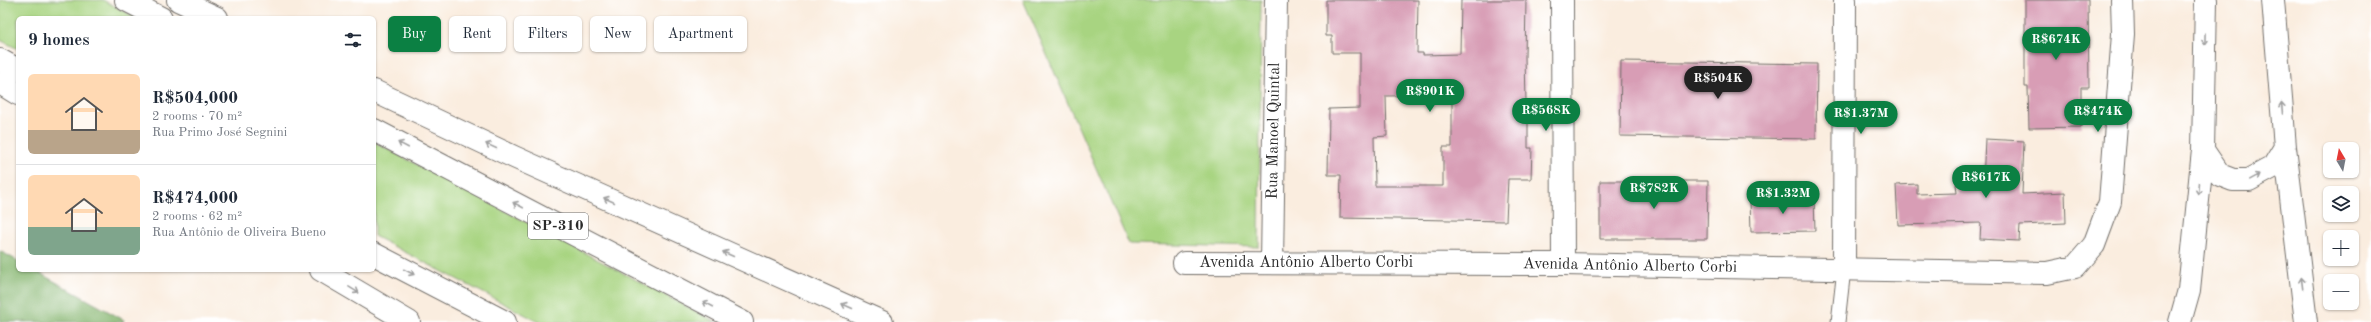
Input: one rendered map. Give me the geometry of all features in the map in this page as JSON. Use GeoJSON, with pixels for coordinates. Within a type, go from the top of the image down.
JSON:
{"type":"FeatureCollection","features":[{"type":"Feature","properties":{"kind":"main road"},"geometry":{"type":"LineString","coordinates":[[126,0],[156,16]]}},
{"type":"Feature","properties":{"kind":"main road"},"geometry":{"type":"LineString","coordinates":[[178,0],[213,16]]}},
{"type":"Feature","properties":{"kind":"main road","name":"Rua Manoel Quintal"},"geometry":{"type":"LineString","coordinates":[[1272,263],[1276,0]]}},
{"type":"Feature","properties":{"kind":"main road"},"geometry":{"type":"LineString","coordinates":[[1562,0],[1564,264]]}},
{"type":"Feature","properties":{"kind":"main road"},"geometry":{"type":"LineString","coordinates":[[1844,269],[1845,0]]}},
{"type":"Feature","properties":{"kind":"main road","name":"Avenida Antônio Alberto Corbi"},"geometry":{"type":"LineString","coordinates":[[1184,263],[1564,264],[2047,273],[2075,267],[2094,245],[2110,202],[2123,34],[2122,0]]}},
{"type":"Feature","properties":{"kind":"main road"},"geometry":{"type":"LineString","coordinates":[[2180,322],[2189,290],[2203,150],[2206,0]]}},
{"type":"Feature","properties":{"kind":"main road"},"geometry":{"type":"LineString","coordinates":[[2273,0],[2285,147],[2306,322]]}},
{"type":"Feature","properties":{"kind":"main road"},"geometry":{"type":"LineString","coordinates":[[0,60],[16,69]]}},
{"type":"Feature","properties":{"kind":"main road"},"geometry":{"type":"LineString","coordinates":[[0,83],[16,93]]}},
{"type":"Feature","properties":{"kind":"main road"},"geometry":{"type":"LineString","coordinates":[[376,93],[528,164],[882,322]]}},
{"type":"Feature","properties":{"kind":"main road","name":"SP-310"},"geometry":{"type":"LineString","coordinates":[[376,131],[742,322]]}},
{"type":"Feature","properties":{"kind":"main road"},"geometry":{"type":"LineString","coordinates":[[2203,150],[2220,174],[2233,180],[2249,180],[2273,167],[2285,147]]}},
{"type":"Feature","properties":{"kind":"main road"},"geometry":{"type":"LineString","coordinates":[[376,255],[505,322]]}},
{"type":"Feature","properties":{"kind":"main road"},"geometry":{"type":"LineString","coordinates":[[324,272],[409,322]]}},
{"type":"Feature","properties":{"kind":"lane"},"geometry":{"type":"LineString","coordinates":[[1838,322],[1844,269]]}},
{"type":"Feature","properties":{"kind":"green space"},"geometry":{"type":"Polygon","coordinates":[[[0,0],[103,0],[133,16],[16,16],[16,48],[0,40],[0,0]]]}},
{"type":"Feature","properties":{"kind":"green space"},"geometry":{"type":"Polygon","coordinates":[[[1023,0],[1261,0],[1259,247],[1129,244],[1023,0]]]}},
{"type":"Feature","properties":{"kind":"green space"},"geometry":{"type":"Polygon","coordinates":[[[376,143],[716,322],[539,322],[376,237],[376,143]]]}},
{"type":"Feature","properties":{"kind":"green space"},"geometry":{"type":"Polygon","coordinates":[[[0,251],[16,260],[16,272],[38,272],[124,320],[123,322],[0,322],[0,251]]]}},
{"type":"Feature","properties":{"kind":"building"},"geometry":{"type":"Polygon","coordinates":[[[1326,0],[1418,0],[1417,53],[1423,53],[1423,55],[1460,54],[1461,0],[1526,0],[1526,102],[1528,102],[1528,148],[1532,148],[1531,179],[1508,179],[1506,221],[1340,218],[1341,175],[1328,175],[1329,109],[1360,108],[1360,53],[1332,53],[1332,36],[1326,36],[1326,0]],[[1452,95],[1386,96],[1387,136],[1374,137],[1375,186],[1443,186],[1443,147],[1452,147],[1452,95]]]}},
{"type":"Feature","properties":{"kind":"building"},"geometry":{"type":"Polygon","coordinates":[[[2025,0],[2088,0],[2089,87],[2081,87],[2081,127],[2029,128],[2028,87],[2025,87],[2025,0]]]}},
{"type":"Feature","properties":{"kind":"building"},"geometry":{"type":"Polygon","coordinates":[[[1621,61],[1817,64],[1816,139],[1620,136],[1621,61]]]}},
{"type":"Feature","properties":{"kind":"building"},"geometry":{"type":"Polygon","coordinates":[[[1985,139],[2024,141],[2022,194],[2065,192],[2066,223],[2020,225],[2019,241],[1980,239],[1981,223],[1898,225],[1896,185],[1917,184],[1917,194],[1957,193],[1956,184],[1983,183],[1985,139]]]}},
{"type":"Feature","properties":{"kind":"building"},"geometry":{"type":"Polygon","coordinates":[[[1600,181],[1708,181],[1707,239],[1600,239],[1600,181]]]}},
{"type":"Feature","properties":{"kind":"building"},"geometry":{"type":"Polygon","coordinates":[[[1814,197],[1815,231],[1751,232],[1750,199],[1814,197]]]}}]}
